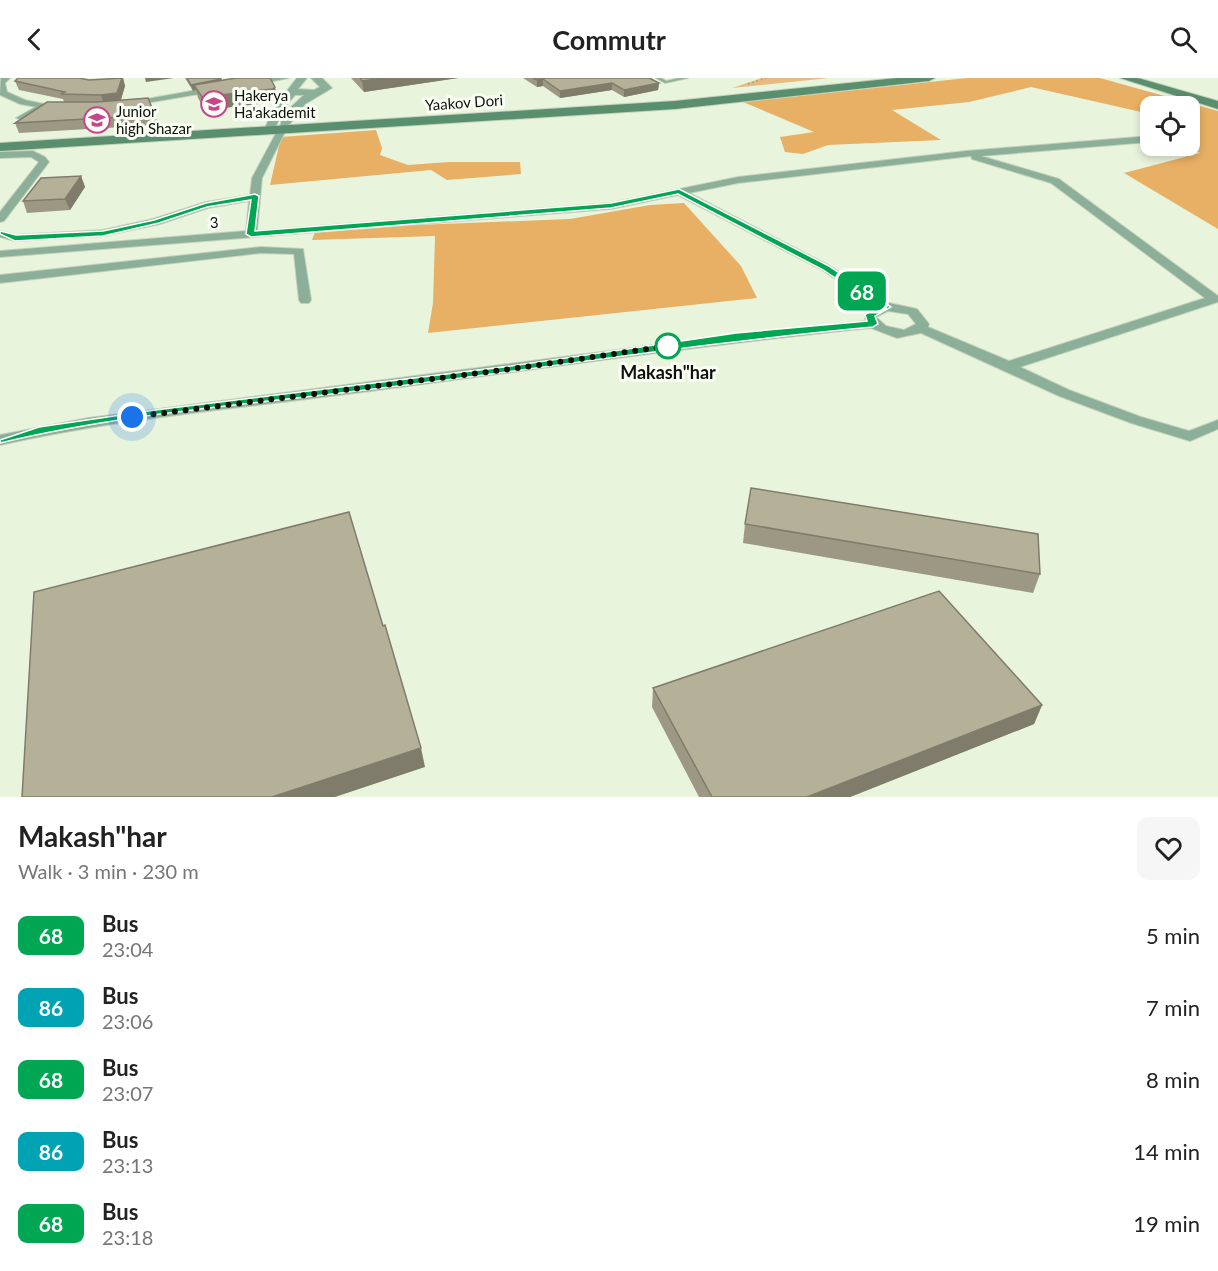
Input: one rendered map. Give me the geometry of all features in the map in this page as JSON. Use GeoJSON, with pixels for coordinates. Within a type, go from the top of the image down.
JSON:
{"type":"FeatureCollection","features":[{"type":"Feature","properties":{"kind":"main road","name":"Yaakov Dori"},"geometry":{"type":"LineString","coordinates":[[310,124],[652,100],[877,78]]}},
{"type":"Feature","properties":{"kind":"main road","name":"Yaakov Dori"},"geometry":{"type":"LineString","coordinates":[[310,124],[675,105],[929,78]]}},
{"type":"Feature","properties":{"kind":"main road"},"geometry":{"type":"LineString","coordinates":[[1126,78],[1218,105]]}},
{"type":"Feature","properties":{"kind":"main road"},"geometry":{"type":"LineString","coordinates":[[1145,78],[1218,100]]}},
{"type":"Feature","properties":{"kind":"main road"},"geometry":{"type":"LineString","coordinates":[[277,126],[310,124]]}},
{"type":"Feature","properties":{"kind":"main road"},"geometry":{"type":"LineString","coordinates":[[0,141],[310,124]]}},
{"type":"Feature","properties":{"kind":"main road"},"geometry":{"type":"LineString","coordinates":[[0,147],[242,128]]}},
{"type":"Feature","properties":{"kind":"street"},"geometry":{"type":"LineString","coordinates":[[6,78],[1,83],[3,93],[12,99],[41,106],[66,108]]}},
{"type":"Feature","properties":{"kind":"street"},"geometry":{"type":"LineString","coordinates":[[238,85],[248,81],[285,78]]}},
{"type":"Feature","properties":{"kind":"street"},"geometry":{"type":"LineString","coordinates":[[251,234],[258,177],[286,97],[302,78]]}},
{"type":"Feature","properties":{"kind":"street"},"geometry":{"type":"LineString","coordinates":[[277,126],[301,101],[327,88],[316,78]]}},
{"type":"Feature","properties":{"kind":"street"},"geometry":{"type":"LineString","coordinates":[[114,105],[226,87]]}},
{"type":"Feature","properties":{"kind":"street"},"geometry":{"type":"LineString","coordinates":[[293,91],[315,93]]}},
{"type":"Feature","properties":{"kind":"street","name":"3"},"geometry":{"type":"LineString","coordinates":[[0,254],[611,206],[738,180],[966,154],[1140,141]]}},
{"type":"Feature","properties":{"kind":"street"},"geometry":{"type":"LineString","coordinates":[[0,155],[33,154],[44,162],[2,214]]}},
{"type":"Feature","properties":{"kind":"street"},"geometry":{"type":"LineString","coordinates":[[966,154],[1055,181],[1214,299],[1008,366]]}},
{"type":"Feature","properties":{"kind":"street"},"geometry":{"type":"LineString","coordinates":[[0,234],[15,238],[103,233],[156,222],[206,205],[235,192],[258,177]]}},
{"type":"Feature","properties":{"kind":"street"},"geometry":{"type":"LineString","coordinates":[[679,192],[826,268],[886,307]]}},
{"type":"Feature","properties":{"kind":"street"},"geometry":{"type":"LineString","coordinates":[[206,205],[255,196]]}},
{"type":"Feature","properties":{"kind":"street"},"geometry":{"type":"LineString","coordinates":[[0,279],[261,250],[299,251],[305,300]]}},
{"type":"Feature","properties":{"kind":"street"},"geometry":{"type":"LineString","coordinates":[[0,440],[39,430],[155,413],[498,371],[736,336],[873,324],[894,333],[910,333],[923,324],[918,315],[903,308],[886,307],[878,308],[870,315],[873,324]]}},
{"type":"Feature","properties":{"kind":"street"},"geometry":{"type":"LineString","coordinates":[[920,328],[1064,393],[1136,420],[1190,436],[1218,424]]}},
{"type":"Feature","properties":{"kind":"lane"},"geometry":{"type":"LineString","coordinates":[[658,78],[665,82],[686,78]]}},
{"type":"Feature","properties":{"kind":"lane"},"geometry":{"type":"LineString","coordinates":[[18,118],[41,106]]}},
{"type":"Feature","properties":{"kind":"shaded area"},"geometry":{"type":"Polygon","coordinates":[[[762,78],[829,78],[732,88],[762,78]]]}},
{"type":"Feature","properties":{"kind":"shaded area"},"geometry":{"type":"Polygon","coordinates":[[[967,78],[1100,78],[1164,96],[1140,96],[1140,112],[1031,87],[969,102],[892,110],[941,140],[828,145],[803,154],[785,152],[780,137],[814,132],[743,102],[967,78]]]}},
{"type":"Feature","properties":{"kind":"shaded area"},"geometry":{"type":"Polygon","coordinates":[[[1200,106],[1218,111],[1218,229],[1124,173],[1189,156],[1200,156],[1200,106]]]}},
{"type":"Feature","properties":{"kind":"shaded area"},"geometry":{"type":"Polygon","coordinates":[[[376,130],[382,148],[380,155],[408,165],[449,162],[520,162],[521,174],[447,180],[431,170],[270,185],[281,137],[376,130]]]}},
{"type":"Feature","properties":{"kind":"shaded area"},"geometry":{"type":"Polygon","coordinates":[[[684,203],[741,266],[757,298],[428,333],[433,303],[435,236],[312,240],[316,229],[570,219],[650,205],[684,203]]]}},
{"type":"Feature","properties":{"kind":"building"},"geometry":{"type":"Polygon","coordinates":[[[18,78],[89,80],[122,78],[117,93],[101,95],[61,94],[65,92],[15,81],[18,78]]]}},
{"type":"Feature","properties":{"kind":"building"},"geometry":{"type":"Polygon","coordinates":[[[187,78],[221,78],[221,79],[191,85],[187,78]]]}},
{"type":"Feature","properties":{"kind":"building"},"geometry":{"type":"Polygon","coordinates":[[[236,78],[270,78],[275,87],[202,97],[194,85],[236,78]]]}},
{"type":"Feature","properties":{"kind":"building"},"geometry":{"type":"Polygon","coordinates":[[[360,78],[383,78],[362,81],[360,78]]]}},
{"type":"Feature","properties":{"kind":"building"},"geometry":{"type":"Polygon","coordinates":[[[533,78],[649,78],[659,83],[624,90],[612,83],[560,91],[543,79],[533,78]]]}},
{"type":"Feature","properties":{"kind":"building"},"geometry":{"type":"Polygon","coordinates":[[[148,98],[155,115],[15,123],[47,102],[97,102],[148,98]]]}},
{"type":"Feature","properties":{"kind":"building"},"geometry":{"type":"Polygon","coordinates":[[[81,176],[65,199],[23,201],[41,178],[81,176]]]}},
{"type":"Feature","properties":{"kind":"building"},"geometry":{"type":"Polygon","coordinates":[[[751,488],[1038,534],[1040,574],[745,524],[751,488]]]}},
{"type":"Feature","properties":{"kind":"building"},"geometry":{"type":"Polygon","coordinates":[[[349,512],[421,748],[272,797],[22,797],[34,592],[349,512]]]}},
{"type":"Feature","properties":{"kind":"building"},"geometry":{"type":"Polygon","coordinates":[[[939,591],[1042,705],[807,797],[712,797],[653,688],[939,591]]]}},
{"type":"Feature","properties":{"kind":"bus line","name":"68"},"geometry":{"type":"LineString","coordinates":[[0,234],[15,238],[103,233],[156,222],[206,205],[255,196],[251,234],[307,228],[572,210],[611,206],[679,192],[826,268],[886,307],[873,311],[870,315],[873,324],[736,336],[511,369],[155,413],[39,430],[0,440]]}},
{"type":"Feature","properties":{"kind":"place","name":"Hakerya Ha'akademit"},"geometry":{"type":"Point","coordinates":[214,104]}},
{"type":"Feature","properties":{"kind":"place","name":"Junior high Shazar"},"geometry":{"type":"Point","coordinates":[97,120]}},
{"type":"Feature","properties":{"kind":"place","name":"Makash\"har"},"geometry":{"type":"Point","coordinates":[668,346]}},
{"type":"Feature","properties":{"kind":"route"},"geometry":{"type":"LineString","coordinates":[[132,417],[511,369],[668,346]]}}]}
